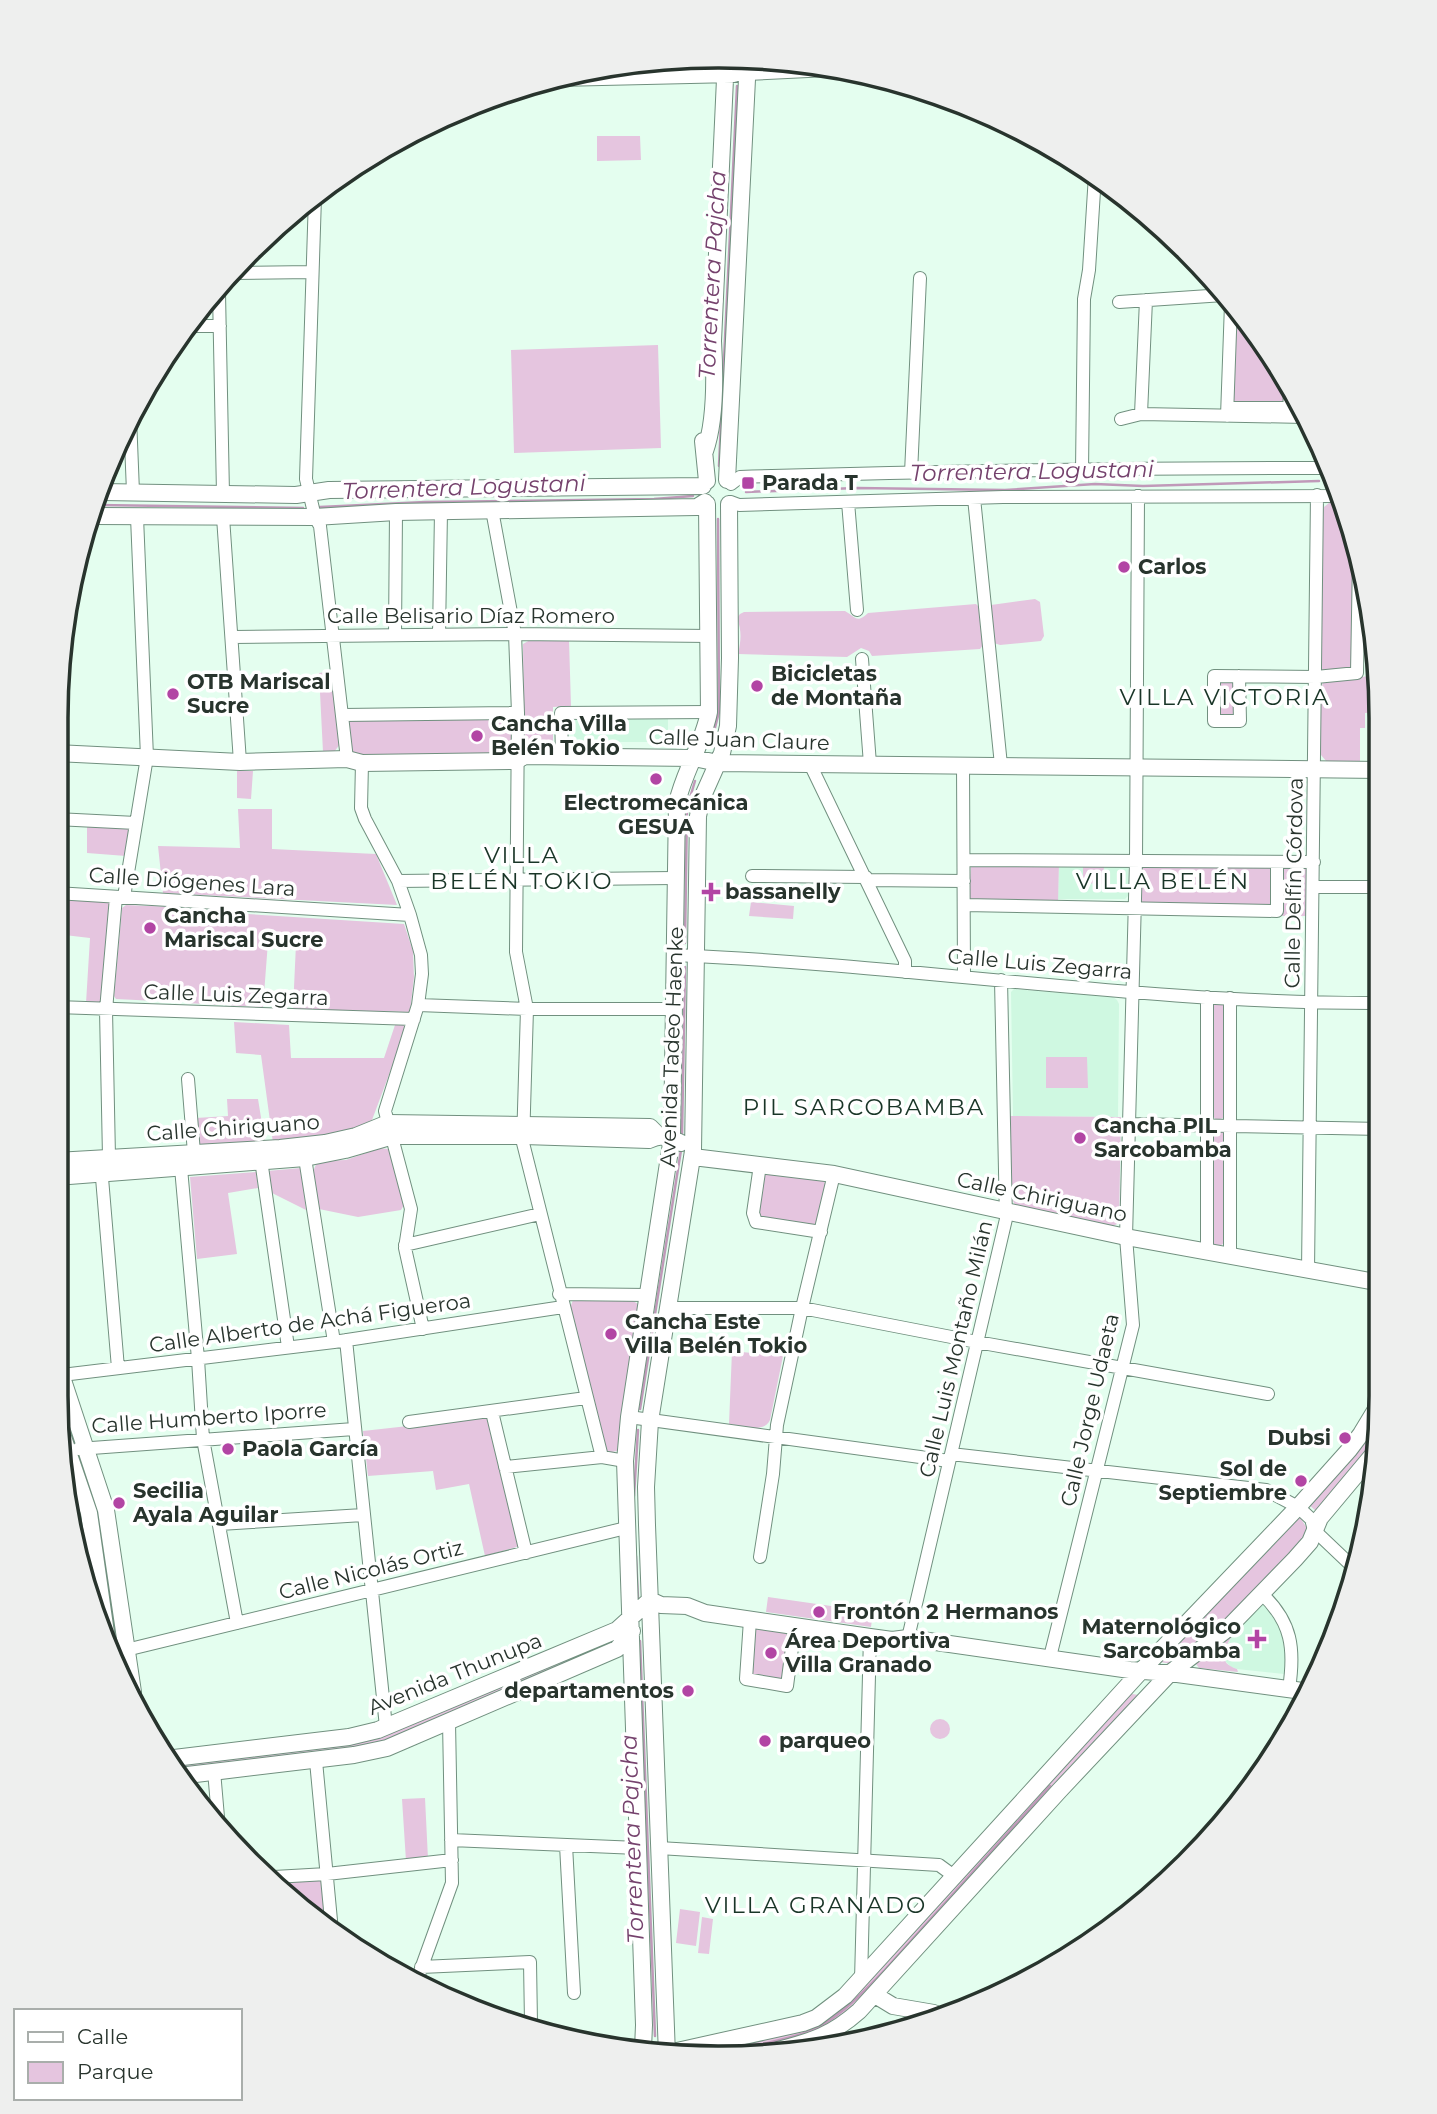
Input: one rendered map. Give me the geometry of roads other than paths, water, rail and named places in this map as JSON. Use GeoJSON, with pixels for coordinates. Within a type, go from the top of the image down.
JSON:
{"type":"FeatureCollection","features":[{"type":"Feature","properties":{"kind":"main road","name":"Avenida Tadeo Haenke"},"geometry":{"type":"LineString","coordinates":[[663,2043],[654,1606],[640,1419],[648,1295],[680,1145],[674,1009],[677,803],[681,786],[705,732],[709,712],[710,636],[703,441],[707,365],[713,341],[727,68]]}},
{"type":"Feature","properties":{"kind":"main road"},"geometry":{"type":"LineString","coordinates":[[706,493],[718,509],[730,503],[733,493],[729,482],[748,69]]}},
{"type":"Feature","properties":{"kind":"main road"},"geometry":{"type":"LineString","coordinates":[[101,516],[315,517],[396,512],[696,507],[718,477],[729,482]]}},
{"type":"Feature","properties":{"kind":"main road"},"geometry":{"type":"LineString","coordinates":[[110,492],[296,495],[310,492],[706,493]]}},
{"type":"Feature","properties":{"kind":"main road","name":"Avenida Tadeo Haenke"},"geometry":{"type":"LineString","coordinates":[[643,2041],[625,1461],[640,1419],[669,1308],[695,956],[698,816],[702,798],[722,753],[730,706],[730,503]]}},
{"type":"Feature","properties":{"kind":"main road","name":"Calle Juan Claure"},"geometry":{"type":"LineString","coordinates":[[68,754],[240,762],[516,761],[525,756],[562,756],[694,758],[718,763],[1369,770]]}},
{"type":"Feature","properties":{"kind":"main road","name":"Calle Chiriguano"},"geometry":{"type":"LineString","coordinates":[[68,1162],[181,1168],[260,1156],[391,1130],[650,1127],[680,1145],[760,1165],[834,1174],[1126,1237],[1369,1281]]}},
{"type":"Feature","properties":{"kind":"main road","name":"Calle Chiriguano"},"geometry":{"type":"LineString","coordinates":[[68,1174],[104,1163],[194,1153],[305,1157],[345,1150],[391,1130]]}},
{"type":"Feature","properties":{"kind":"main road"},"geometry":{"type":"LineString","coordinates":[[68,1393],[102,1492],[130,1672]]}},
{"type":"Feature","properties":{"kind":"main road"},"geometry":{"type":"LineString","coordinates":[[703,2045],[803,2023],[816,2018],[845,1996],[1141,1671],[1298,1507],[1349,1450],[1368,1424]]}},
{"type":"Feature","properties":{"kind":"main road"},"geometry":{"type":"LineString","coordinates":[[833,2035],[875,1995],[1059,1791],[1170,1673],[1226,1630],[1262,1594],[1310,1542],[1320,1518],[1364,1465]]}},
{"type":"Feature","properties":{"kind":"main road"},"geometry":{"type":"LineString","coordinates":[[101,1600],[89,1513],[78,1497],[102,1492]]}},
{"type":"Feature","properties":{"kind":"main road"},"geometry":{"type":"LineString","coordinates":[[654,1606],[687,1606],[705,1613],[870,1637],[892,1640],[908,1638],[1298,1690]]}},
{"type":"Feature","properties":{"kind":"main road","name":"Avenida Thunupa"},"geometry":{"type":"LineString","coordinates":[[178,1758],[349,1737],[386,1727],[630,1625],[654,1606]]}},
{"type":"Feature","properties":{"kind":"main road","name":"Avenida Thunupa"},"geometry":{"type":"LineString","coordinates":[[191,1774],[372,1753],[617,1649],[630,1625]]}},
{"type":"Feature","properties":{"kind":"main road"},"geometry":{"type":"LineString","coordinates":[[875,1995],[892,2006],[926,2012]]}},
{"type":"Feature","properties":{"kind":"street"},"geometry":{"type":"LineString","coordinates":[[1082,471],[1084,299],[1089,270],[1094,188]]}},
{"type":"Feature","properties":{"kind":"street"},"geometry":{"type":"LineString","coordinates":[[314,210],[306,479],[315,517],[320,526],[342,715],[355,761],[361,808],[398,881],[421,955],[422,974],[418,1005],[385,1111],[411,1209],[405,1245],[423,1329]]}},
{"type":"Feature","properties":{"kind":"street"},"geometry":{"type":"LineString","coordinates":[[246,273],[312,272]]}},
{"type":"Feature","properties":{"kind":"street"},"geometry":{"type":"LineString","coordinates":[[911,473],[920,278]]}},
{"type":"Feature","properties":{"kind":"street"},"geometry":{"type":"LineString","coordinates":[[1119,302],[1212,296]]}},
{"type":"Feature","properties":{"kind":"street"},"geometry":{"type":"LineString","coordinates":[[1141,414],[1146,300]]}},
{"type":"Feature","properties":{"kind":"street"},"geometry":{"type":"LineString","coordinates":[[219,303],[223,494]]}},
{"type":"Feature","properties":{"kind":"street"},"geometry":{"type":"LineString","coordinates":[[1227,412],[1230,319]]}},
{"type":"Feature","properties":{"kind":"street"},"geometry":{"type":"LineString","coordinates":[[201,326],[220,326]]}},
{"type":"Feature","properties":{"kind":"street"},"geometry":{"type":"LineString","coordinates":[[1121,419],[1141,414],[1291,411]]}},
{"type":"Feature","properties":{"kind":"street"},"geometry":{"type":"LineString","coordinates":[[131,440],[133,492]]}},
{"type":"Feature","properties":{"kind":"street"},"geometry":{"type":"LineString","coordinates":[[729,482],[740,477],[1157,468],[1318,468]]}},
{"type":"Feature","properties":{"kind":"street","name":"Calle Delfín Córdova"},"geometry":{"type":"LineString","coordinates":[[1308,1271],[1317,495]]}},
{"type":"Feature","properties":{"kind":"street","name":"Calle Jorge Udaeta"},"geometry":{"type":"LineString","coordinates":[[1050,1657],[1133,1325],[1126,1237],[1136,861],[1138,496]]}},
{"type":"Feature","properties":{"kind":"street"},"geometry":{"type":"LineString","coordinates":[[730,503],[739,505],[974,498],[1329,496]]}},
{"type":"Feature","properties":{"kind":"street"},"geometry":{"type":"LineString","coordinates":[[974,498],[1001,765]]}},
{"type":"Feature","properties":{"kind":"street"},"geometry":{"type":"LineString","coordinates":[[848,502],[857,610]]}},
{"type":"Feature","properties":{"kind":"street"},"geometry":{"type":"LineString","coordinates":[[492,510],[515,634],[518,713],[516,952],[527,1009],[523,1143],[602,1457]]}},
{"type":"Feature","properties":{"kind":"street"},"geometry":{"type":"LineString","coordinates":[[395,635],[396,512]]}},
{"type":"Feature","properties":{"kind":"street"},"geometry":{"type":"LineString","coordinates":[[439,635],[440,512]]}},
{"type":"Feature","properties":{"kind":"street"},"geometry":{"type":"LineString","coordinates":[[118,1368],[104,1163],[106,1010],[120,897],[147,757],[137,517]]}},
{"type":"Feature","properties":{"kind":"street"},"geometry":{"type":"LineString","coordinates":[[223,517],[240,762]]}},
{"type":"Feature","properties":{"kind":"street"},"geometry":{"type":"LineString","coordinates":[[1239,676],[1316,677],[1357,673],[1358,605]]}},
{"type":"Feature","properties":{"kind":"street","name":"Calle Belisario Díaz Romero"},"geometry":{"type":"LineString","coordinates":[[233,637],[515,634],[710,636]]}},
{"type":"Feature","properties":{"kind":"street"},"geometry":{"type":"LineString","coordinates":[[862,659],[870,764]]}},
{"type":"Feature","properties":{"kind":"street"},"geometry":{"type":"LineString","coordinates":[[562,756],[561,713],[709,712]]}},
{"type":"Feature","properties":{"kind":"street"},"geometry":{"type":"LineString","coordinates":[[342,715],[518,713]]}},
{"type":"Feature","properties":{"kind":"street"},"geometry":{"type":"LineString","coordinates":[[810,764],[905,961],[905,972]]}},
{"type":"Feature","properties":{"kind":"street"},"geometry":{"type":"LineString","coordinates":[[963,764],[964,976]]}},
{"type":"Feature","properties":{"kind":"street"},"geometry":{"type":"LineString","coordinates":[[68,820],[136,823]]}},
{"type":"Feature","properties":{"kind":"street"},"geometry":{"type":"LineString","coordinates":[[964,860],[1314,862]]}},
{"type":"Feature","properties":{"kind":"street"},"geometry":{"type":"LineString","coordinates":[[964,905],[1277,911],[1277,862]]}},
{"type":"Feature","properties":{"kind":"street"},"geometry":{"type":"LineString","coordinates":[[752,876],[964,881]]}},
{"type":"Feature","properties":{"kind":"street"},"geometry":{"type":"LineString","coordinates":[[398,881],[675,878]]}},
{"type":"Feature","properties":{"kind":"street"},"geometry":{"type":"LineString","coordinates":[[1314,887],[1369,887]]}},
{"type":"Feature","properties":{"kind":"street","name":"Calle Diógenes Lara"},"geometry":{"type":"LineString","coordinates":[[68,894],[410,915]]}},
{"type":"Feature","properties":{"kind":"street","name":"Calle Luis Zegarra"},"geometry":{"type":"LineString","coordinates":[[674,955],[964,976],[1131,992],[1312,1003],[1369,1003]]}},
{"type":"Feature","properties":{"kind":"street","name":"Calle Luis Montaño Milán"},"geometry":{"type":"LineString","coordinates":[[908,1638],[1007,1211],[1001,980]]}},
{"type":"Feature","properties":{"kind":"street"},"geometry":{"type":"LineString","coordinates":[[1207,1252],[1208,997]]}},
{"type":"Feature","properties":{"kind":"street"},"geometry":{"type":"LineString","coordinates":[[1230,998],[1230,1256]]}},
{"type":"Feature","properties":{"kind":"street"},"geometry":{"type":"LineString","coordinates":[[418,1005],[527,1009],[674,1009]]}},
{"type":"Feature","properties":{"kind":"street","name":"Calle Luis Zegarra"},"geometry":{"type":"LineString","coordinates":[[68,1008],[414,1019]]}},
{"type":"Feature","properties":{"kind":"street"},"geometry":{"type":"LineString","coordinates":[[188,1079],[194,1153]]}},
{"type":"Feature","properties":{"kind":"street"},"geometry":{"type":"LineString","coordinates":[[1129,1124],[1369,1129]]}},
{"type":"Feature","properties":{"kind":"street"},"geometry":{"type":"LineString","coordinates":[[260,1156],[288,1347]]}},
{"type":"Feature","properties":{"kind":"street"},"geometry":{"type":"LineString","coordinates":[[305,1157],[354,1429],[386,1727]]}},
{"type":"Feature","properties":{"kind":"street"},"geometry":{"type":"LineString","coordinates":[[760,1165],[753,1213],[756,1222],[821,1232]]}},
{"type":"Feature","properties":{"kind":"street"},"geometry":{"type":"LineString","coordinates":[[181,1168],[203,1439],[237,1623]]}},
{"type":"Feature","properties":{"kind":"street"},"geometry":{"type":"LineString","coordinates":[[760,1557],[776,1436],[802,1308],[834,1174]]}},
{"type":"Feature","properties":{"kind":"street"},"geometry":{"type":"LineString","coordinates":[[405,1245],[540,1214]]}},
{"type":"Feature","properties":{"kind":"street"},"geometry":{"type":"LineString","coordinates":[[559,1294],[648,1295]]}},
{"type":"Feature","properties":{"kind":"street","name":"Calle Alberto de Achá Figueroa"},"geometry":{"type":"LineString","coordinates":[[68,1367],[118,1368],[198,1359],[340,1341],[563,1307]]}},
{"type":"Feature","properties":{"kind":"street"},"geometry":{"type":"LineString","coordinates":[[669,1308],[802,1308],[1268,1394]]}},
{"type":"Feature","properties":{"kind":"street"},"geometry":{"type":"LineString","coordinates":[[409,1422],[586,1398]]}},
{"type":"Feature","properties":{"kind":"street"},"geometry":{"type":"LineString","coordinates":[[492,1412],[526,1553]]}},
{"type":"Feature","properties":{"kind":"street"},"geometry":{"type":"LineString","coordinates":[[640,1419],[950,1457],[1266,1490],[1298,1507],[1311,1520],[1314,1530],[1347,1562]]}},
{"type":"Feature","properties":{"kind":"street","name":"Calle Humberto Iporre"},"geometry":{"type":"LineString","coordinates":[[71,1444],[87,1448],[354,1429]]}},
{"type":"Feature","properties":{"kind":"street"},"geometry":{"type":"LineString","coordinates":[[505,1467],[602,1457],[625,1461]]}},
{"type":"Feature","properties":{"kind":"street"},"geometry":{"type":"LineString","coordinates":[[220,1524],[363,1515]]}},
{"type":"Feature","properties":{"kind":"street","name":"Calle Nicolás Ortiz"},"geometry":{"type":"LineString","coordinates":[[127,1650],[626,1528]]}},
{"type":"Feature","properties":{"kind":"street"},"geometry":{"type":"LineString","coordinates":[[1262,1594],[1281,1616],[1288,1630],[1292,1652],[1289,1689]]}},
{"type":"Feature","properties":{"kind":"street"},"geometry":{"type":"LineString","coordinates":[[750,1620],[746,1679],[787,1686],[795,1625]]}},
{"type":"Feature","properties":{"kind":"street"},"geometry":{"type":"LineString","coordinates":[[861,1980],[870,1637]]}},
{"type":"Feature","properties":{"kind":"street"},"geometry":{"type":"LineString","coordinates":[[419,1973],[452,1883],[449,1722]]}},
{"type":"Feature","properties":{"kind":"street"},"geometry":{"type":"LineString","coordinates":[[316,1761],[330,1916]]}},
{"type":"Feature","properties":{"kind":"street"},"geometry":{"type":"LineString","coordinates":[[214,1771],[217,1808]]}},
{"type":"Feature","properties":{"kind":"street"},"geometry":{"type":"LineString","coordinates":[[451,1840],[638,1848]]}},
{"type":"Feature","properties":{"kind":"street"},"geometry":{"type":"LineString","coordinates":[[566,1845],[575,1993]]}},
{"type":"Feature","properties":{"kind":"street"},"geometry":{"type":"LineString","coordinates":[[659,1848],[939,1865],[954,1876]]}},
{"type":"Feature","properties":{"kind":"street"},"geometry":{"type":"LineString","coordinates":[[282,1877],[452,1860]]}},
{"type":"Feature","properties":{"kind":"street"},"geometry":{"type":"LineString","coordinates":[[420,1973],[530,1962],[531,2018]]}},
{"type":"Feature","properties":{"kind":"waterway","name":"Torrentera Pajcha"},"geometry":{"type":"LineString","coordinates":[[719,466],[737,86]]}},
{"type":"Feature","properties":{"kind":"waterway","name":"Torrentera Logustani"},"geometry":{"type":"LineString","coordinates":[[746,492],[857,488],[1005,490],[1095,484],[1143,486],[1319,481]]}},
{"type":"Feature","properties":{"kind":"waterway","name":"Torrentera Logustani"},"geometry":{"type":"LineString","coordinates":[[320,507],[693,496]]}},
{"type":"Feature","properties":{"kind":"waterway","name":"Torrentera Logustani"},"geometry":{"type":"LineString","coordinates":[[104,505],[303,508]]}},
{"type":"Feature","properties":{"kind":"waterway","name":"Torrentera Pajcha"},"geometry":{"type":"LineString","coordinates":[[710,747],[719,712],[718,519]]}},
{"type":"Feature","properties":{"kind":"waterway","name":"Torrentera Pajcha"},"geometry":{"type":"LineString","coordinates":[[685,943],[687,808],[695,781]]}},
{"type":"Feature","properties":{"kind":"waterway","name":"Torrentera Pajcha"},"geometry":{"type":"LineString","coordinates":[[682,1136],[685,967]]}},
{"type":"Feature","properties":{"kind":"waterway","name":"Torrentera Pajcha"},"geometry":{"type":"LineString","coordinates":[[640,1409],[681,1150]]}},
{"type":"Feature","properties":{"kind":"waterway"},"geometry":{"type":"LineString","coordinates":[[70,1430],[73,1439]]}},
{"type":"Feature","properties":{"kind":"waterway","name":"Torrentera Pajcha"},"geometry":{"type":"LineString","coordinates":[[634,1496],[638,1430]]}},
{"type":"Feature","properties":{"kind":"waterway"},"geometry":{"type":"LineString","coordinates":[[79,1455],[90,1488]]}},
{"type":"Feature","properties":{"kind":"waterway"},"geometry":{"type":"LineString","coordinates":[[97,1507],[116,1639]]}},
{"type":"Feature","properties":{"kind":"waterway","name":"Torrentera Pajcha"},"geometry":{"type":"LineString","coordinates":[[636,1556],[638,1598]]}},
{"type":"Feature","properties":{"kind":"waterway","name":"Torrentera Pajcha"},"geometry":{"type":"LineString","coordinates":[[640,1641],[655,2036]]}},
{"type":"Feature","properties":{"kind":"waterway"},"geometry":{"type":"LineString","coordinates":[[764,2044],[814,2029],[866,1989],[1050,1786]]}},
{"type":"Feature","properties":{"kind":"place","name":"Parada T"},"geometry":{"type":"Point","coordinates":[748,483]}},
{"type":"Feature","properties":{"kind":"place","name":"Carlos"},"geometry":{"type":"Point","coordinates":[1124,567]}},
{"type":"Feature","properties":{"kind":"place","name":"Bicicletas de Montaña"},"geometry":{"type":"Point","coordinates":[757,686]}},
{"type":"Feature","properties":{"kind":"place","name":"OTB Mariscal Sucre"},"geometry":{"type":"Point","coordinates":[173,694]}},
{"type":"Feature","properties":{"kind":"place","name":"Cancha Villa Belén Tokio"},"geometry":{"type":"Point","coordinates":[477,736]}},
{"type":"Feature","properties":{"kind":"place","name":"Electromecánica GESUA"},"geometry":{"type":"Point","coordinates":[656,779]}},
{"type":"Feature","properties":{"kind":"place","name":"bassanelly"},"geometry":{"type":"Point","coordinates":[711,892]}},
{"type":"Feature","properties":{"kind":"place","name":"Cancha Mariscal Sucre"},"geometry":{"type":"Point","coordinates":[150,928]}},
{"type":"Feature","properties":{"kind":"place","name":"Cancha PIL Sarcobamba"},"geometry":{"type":"Point","coordinates":[1080,1138]}},
{"type":"Feature","properties":{"kind":"place","name":"Cancha Este Villa Belén Tokio"},"geometry":{"type":"Point","coordinates":[611,1334]}},
{"type":"Feature","properties":{"kind":"place","name":"Dubsi"},"geometry":{"type":"Point","coordinates":[1345,1438]}},
{"type":"Feature","properties":{"kind":"place","name":"Paola García"},"geometry":{"type":"Point","coordinates":[228,1449]}},
{"type":"Feature","properties":{"kind":"place","name":"Sol de Septiembre"},"geometry":{"type":"Point","coordinates":[1301,1481]}},
{"type":"Feature","properties":{"kind":"place","name":"Secilia Ayala Aguilar"},"geometry":{"type":"Point","coordinates":[119,1503]}},
{"type":"Feature","properties":{"kind":"place","name":"Frontón 2 Hermanos"},"geometry":{"type":"Point","coordinates":[819,1612]}},
{"type":"Feature","properties":{"kind":"place","name":"Maternológico Sarcobamba"},"geometry":{"type":"Point","coordinates":[1257,1639]}},
{"type":"Feature","properties":{"kind":"place","name":"Área Deportiva Villa Granado"},"geometry":{"type":"Point","coordinates":[771,1653]}},
{"type":"Feature","properties":{"kind":"place","name":"departamentos"},"geometry":{"type":"Point","coordinates":[688,1691]}},
{"type":"Feature","properties":{"kind":"place","name":"parqueo"},"geometry":{"type":"Point","coordinates":[765,1741]}},
{"type":"Feature","properties":{"kind":"district","name":"VILLA VICTORIA"},"geometry":{"type":"Point","coordinates":[1225,697]}},
{"type":"Feature","properties":{"kind":"district","name":"VILLA BELÉN TOKIO"},"geometry":{"type":"Point","coordinates":[522,868]}},
{"type":"Feature","properties":{"kind":"district","name":"VILLA BELÉN"},"geometry":{"type":"Point","coordinates":[1163,881]}},
{"type":"Feature","properties":{"kind":"district","name":"PIL SARCOBAMBA"},"geometry":{"type":"Point","coordinates":[864,1107]}},
{"type":"Feature","properties":{"kind":"district","name":"VILLA GRANADO"},"geometry":{"type":"Point","coordinates":[816,1905]}}]}
